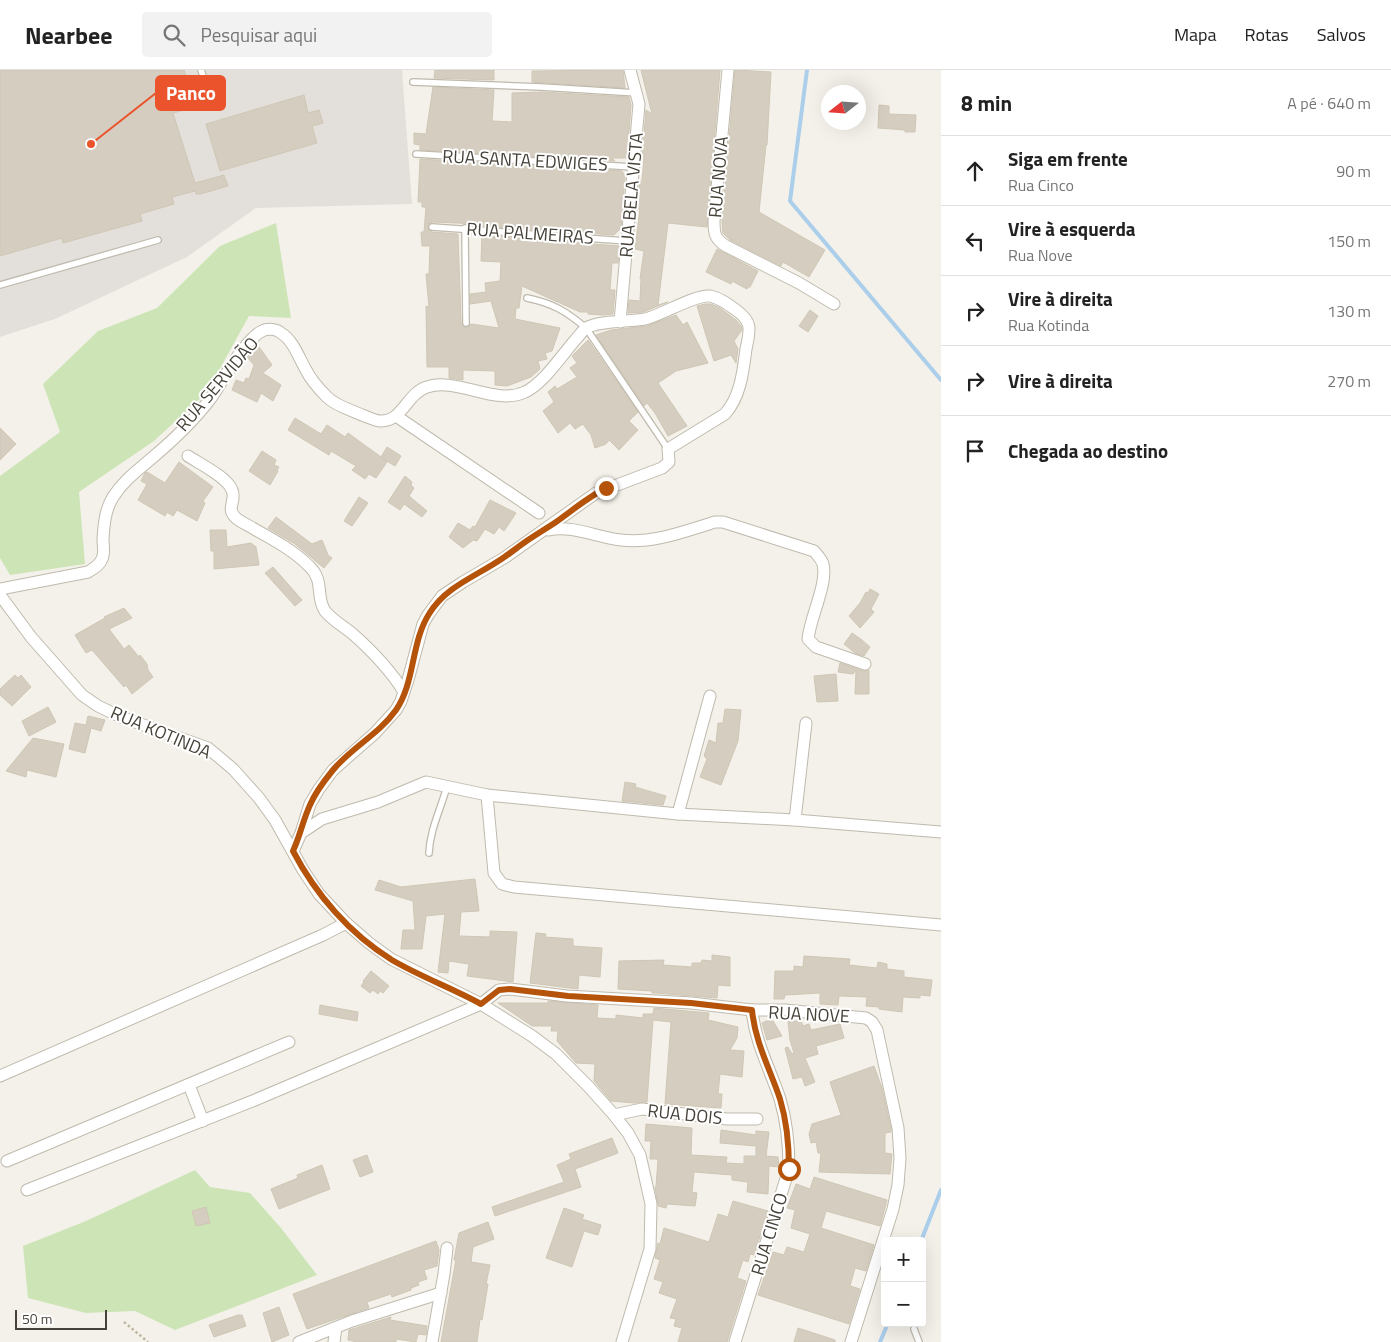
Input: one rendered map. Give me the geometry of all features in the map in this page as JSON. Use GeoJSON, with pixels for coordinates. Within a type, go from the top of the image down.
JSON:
{"type":"FeatureCollection","features":[{"type":"Feature","properties":{"kind":"street","name":"RUA BELA VISTA"},"geometry":{"type":"LineString","coordinates":[[620,322],[639,104],[630,70]]}},
{"type":"Feature","properties":{"kind":"street","name":"RUA NOVA"},"geometry":{"type":"LineString","coordinates":[[728,70],[714,234],[726,246],[799,283],[834,304]]}},
{"type":"Feature","properties":{"kind":"street"},"geometry":{"type":"LineString","coordinates":[[293,851],[310,804],[319,788],[346,757],[388,720],[401,701],[423,624],[442,596],[504,558],[596,493],[662,468],[669,462],[668,449],[725,414],[732,406],[738,391],[745,359],[750,330],[744,315],[713,296],[696,298],[650,318],[586,328],[542,378],[528,391],[521,394],[502,395],[449,385],[430,385],[412,395],[396,416],[539,513]]}},
{"type":"Feature","properties":{"kind":"street","name":"RUA SERVIDÃO"},"geometry":{"type":"LineString","coordinates":[[0,589],[88,572],[98,566],[103,557],[105,516],[116,492],[158,453],[209,400],[242,351],[262,331],[270,329],[280,332],[288,339],[317,386],[334,403],[378,421],[390,420],[396,416]]}},
{"type":"Feature","properties":{"kind":"street"},"geometry":{"type":"LineString","coordinates":[[188,456],[227,483],[234,496],[231,509],[233,515],[238,520],[284,547],[310,566],[320,582],[322,605],[326,612],[376,657],[396,679],[404,692]]}},
{"type":"Feature","properties":{"kind":"street"},"geometry":{"type":"LineString","coordinates":[[542,532],[562,528],[585,531],[621,540],[644,541],[715,522],[723,522],[814,551],[823,564],[824,575],[808,638],[816,648],[865,664]]}},
{"type":"Feature","properties":{"kind":"street","name":"RUA KOTINDA"},"geometry":{"type":"LineString","coordinates":[[0,595],[31,637],[82,695],[98,706],[121,717],[208,748],[241,776],[275,820],[319,894],[346,923],[391,959],[481,1004],[532,1036],[556,1054],[614,1115],[640,1155],[651,1204],[650,1249],[622,1342]]}},
{"type":"Feature","properties":{"kind":"street"},"geometry":{"type":"LineString","coordinates":[[678,814],[710,696]]}},
{"type":"Feature","properties":{"kind":"street"},"geometry":{"type":"LineString","coordinates":[[795,820],[806,723]]}},
{"type":"Feature","properties":{"kind":"street"},"geometry":{"type":"LineString","coordinates":[[301,833],[322,819],[378,802],[426,782],[487,795],[678,814],[795,820],[941,832]]}},
{"type":"Feature","properties":{"kind":"street"},"geometry":{"type":"LineString","coordinates":[[487,795],[494,873],[502,884],[524,888],[941,925]]}},
{"type":"Feature","properties":{"kind":"street"},"geometry":{"type":"LineString","coordinates":[[0,1076],[323,936],[346,923]]}},
{"type":"Feature","properties":{"kind":"street","name":"RUA NOVE"},"geometry":{"type":"LineString","coordinates":[[27,1190],[255,1100],[481,1004],[499,990],[510,989],[568,996],[691,1003],[752,1010],[785,1010],[852,1015],[866,1018],[872,1022],[877,1030],[897,1119],[900,1158],[898,1185],[893,1209],[851,1342]]}},
{"type":"Feature","properties":{"kind":"street","name":"RUA CINCO"},"geometry":{"type":"LineString","coordinates":[[735,1342],[789,1169],[789,1148],[785,1121],[779,1098],[757,1040],[752,1010]]}},
{"type":"Feature","properties":{"kind":"street"},"geometry":{"type":"LineString","coordinates":[[6,1161],[289,1042]]}},
{"type":"Feature","properties":{"kind":"street"},"geometry":{"type":"LineString","coordinates":[[189,1084],[203,1121]]}},
{"type":"Feature","properties":{"kind":"street","name":"RUA DOIS"},"geometry":{"type":"LineString","coordinates":[[614,1115],[642,1109],[727,1119],[757,1119]]}},
{"type":"Feature","properties":{"kind":"street"},"geometry":{"type":"LineString","coordinates":[[432,1342],[447,1248]]}},
{"type":"Feature","properties":{"kind":"street"},"geometry":{"type":"LineString","coordinates":[[299,1342],[352,1321],[441,1293]]}},
{"type":"Feature","properties":{"kind":"street"},"geometry":{"type":"LineString","coordinates":[[334,1342],[336,1328]]}},
{"type":"Feature","properties":{"kind":"lane"},"geometry":{"type":"LineString","coordinates":[[201,70],[213,106]]}},
{"type":"Feature","properties":{"kind":"lane"},"geometry":{"type":"LineString","coordinates":[[412,82],[637,93]]}},
{"type":"Feature","properties":{"kind":"lane","name":"RUA SANTA EDWIGES"},"geometry":{"type":"LineString","coordinates":[[416,154],[634,167]]}},
{"type":"Feature","properties":{"kind":"lane","name":"RUA PALMEIRAS"},"geometry":{"type":"LineString","coordinates":[[432,227],[627,240]]}},
{"type":"Feature","properties":{"kind":"lane"},"geometry":{"type":"LineString","coordinates":[[466,228],[466,323]]}},
{"type":"Feature","properties":{"kind":"lane"},"geometry":{"type":"LineString","coordinates":[[0,285],[158,240]]}},
{"type":"Feature","properties":{"kind":"lane"},"geometry":{"type":"LineString","coordinates":[[526,298],[555,305],[586,328],[668,449]]}},
{"type":"Feature","properties":{"kind":"lane"},"geometry":{"type":"LineString","coordinates":[[429,853],[435,820],[448,786]]}},
{"type":"Feature","properties":{"kind":"lane"},"geometry":{"type":"LineString","coordinates":[[914,1329],[919,1342]]}},
{"type":"Feature","properties":{"kind":"path"},"geometry":{"type":"LineString","coordinates":[[124,1322],[148,1342]]}},
{"type":"Feature","properties":{"kind":"shaded area"},"geometry":{"type":"Polygon","coordinates":[[[0,70],[402,70],[412,204],[256,208],[187,257],[55,319],[0,337],[0,70]]]}},
{"type":"Feature","properties":{"kind":"green space"},"geometry":{"type":"Polygon","coordinates":[[[276,223],[291,318],[249,316],[207,392],[154,441],[79,492],[85,564],[10,575],[0,558],[0,476],[60,432],[43,384],[98,331],[157,308],[220,246],[276,223]]]}},
{"type":"Feature","properties":{"kind":"green space"},"geometry":{"type":"Polygon","coordinates":[[[195,1170],[210,1187],[250,1193],[281,1228],[317,1275],[175,1330],[135,1311],[86,1313],[28,1298],[23,1246],[86,1221],[195,1170]]]}},
{"type":"Feature","properties":{"kind":"building"},"geometry":{"type":"Polygon","coordinates":[[[0,70],[184,70],[195,107],[173,113],[195,183],[224,175],[228,186],[200,194],[196,194],[195,191],[172,197],[174,204],[140,214],[142,221],[63,243],[62,238],[0,256],[0,70]]]}},
{"type":"Feature","properties":{"kind":"building"},"geometry":{"type":"Polygon","coordinates":[[[435,70],[494,70],[494,80],[434,78],[435,70]]]}},
{"type":"Feature","properties":{"kind":"building"},"geometry":{"type":"Polygon","coordinates":[[[623,70],[625,88],[532,82],[532,71],[623,70]]]}},
{"type":"Feature","properties":{"kind":"building"},"geometry":{"type":"Polygon","coordinates":[[[641,70],[720,70],[707,227],[668,223],[658,305],[668,302],[643,312],[628,313],[629,300],[640,301],[640,279],[644,251],[635,249],[640,208],[637,211],[644,159],[642,159],[646,110],[652,114],[641,70]]]}},
{"type":"Feature","properties":{"kind":"building"},"geometry":{"type":"Polygon","coordinates":[[[735,70],[771,72],[767,145],[759,212],[825,250],[809,277],[783,262],[781,266],[730,240],[723,233],[722,221],[735,70]]]}},
{"type":"Feature","properties":{"kind":"building"},"geometry":{"type":"Polygon","coordinates":[[[433,87],[494,90],[492,121],[512,122],[512,93],[541,92],[629,97],[631,105],[627,158],[612,158],[615,161],[420,150],[420,145],[414,144],[414,133],[426,134],[433,87]]]}},
{"type":"Feature","properties":{"kind":"building"},"geometry":{"type":"Polygon","coordinates":[[[304,95],[308,113],[319,110],[323,123],[312,126],[317,143],[220,171],[206,124],[304,95]]]}},
{"type":"Feature","properties":{"kind":"building"},"geometry":{"type":"Polygon","coordinates":[[[879,105],[889,106],[889,114],[916,115],[915,132],[878,128],[879,105]]]}},
{"type":"Feature","properties":{"kind":"building"},"geometry":{"type":"Polygon","coordinates":[[[420,159],[622,171],[625,176],[621,228],[614,235],[482,226],[482,224],[432,222],[427,227],[432,232],[458,234],[461,322],[464,327],[468,327],[471,324],[499,328],[491,301],[470,304],[470,294],[486,292],[485,283],[500,281],[501,262],[481,261],[482,235],[619,246],[618,263],[612,263],[610,290],[615,290],[613,314],[603,315],[580,312],[522,286],[519,308],[516,308],[515,319],[560,328],[552,351],[545,353],[547,359],[538,361],[540,369],[531,377],[507,386],[495,385],[495,371],[463,370],[463,380],[449,378],[449,367],[427,367],[426,306],[429,307],[426,274],[429,274],[430,246],[422,246],[421,232],[424,232],[426,207],[422,207],[422,202],[418,202],[420,159]]]}},
{"type":"Feature","properties":{"kind":"building"},"geometry":{"type":"Polygon","coordinates":[[[717,249],[758,271],[750,287],[747,289],[732,281],[731,284],[706,272],[717,249]]]}},
{"type":"Feature","properties":{"kind":"building"},"geometry":{"type":"Polygon","coordinates":[[[711,304],[720,308],[741,326],[742,330],[734,341],[738,349],[736,363],[731,355],[714,361],[697,306],[711,304]]]}},
{"type":"Feature","properties":{"kind":"building"},"geometry":{"type":"Polygon","coordinates":[[[810,310],[818,316],[808,332],[799,326],[810,310]]]}},
{"type":"Feature","properties":{"kind":"building"},"geometry":{"type":"Polygon","coordinates":[[[676,315],[683,325],[687,322],[708,363],[676,371],[658,383],[687,426],[668,436],[655,413],[647,403],[644,406],[596,335],[611,330],[647,326],[676,315]]]}},
{"type":"Feature","properties":{"kind":"building"},"geometry":{"type":"Polygon","coordinates":[[[588,340],[638,412],[629,421],[638,430],[619,450],[609,440],[606,444],[595,448],[591,435],[583,424],[575,429],[570,423],[558,433],[543,411],[554,402],[548,392],[555,386],[557,389],[577,377],[570,368],[577,363],[572,356],[588,340]]]}},
{"type":"Feature","properties":{"kind":"building"},"geometry":{"type":"Polygon","coordinates":[[[257,344],[272,365],[263,373],[281,385],[273,401],[261,393],[257,402],[232,390],[236,380],[244,383],[246,378],[249,379],[254,365],[247,357],[257,344]]]}},
{"type":"Feature","properties":{"kind":"building"},"geometry":{"type":"Polygon","coordinates":[[[295,418],[321,434],[327,425],[345,437],[348,433],[381,457],[387,447],[401,456],[395,466],[382,458],[387,462],[376,478],[369,474],[365,479],[352,470],[356,466],[331,451],[329,455],[288,430],[295,418]]]}},
{"type":"Feature","properties":{"kind":"building"},"geometry":{"type":"Polygon","coordinates":[[[0,428],[16,444],[0,460],[0,428]]]}},
{"type":"Feature","properties":{"kind":"building"},"geometry":{"type":"Polygon","coordinates":[[[262,451],[276,460],[274,465],[279,467],[270,485],[249,471],[262,451]]]}},
{"type":"Feature","properties":{"kind":"building"},"geometry":{"type":"Polygon","coordinates":[[[179,462],[213,487],[203,501],[205,503],[197,521],[177,510],[173,516],[167,512],[165,516],[138,500],[147,484],[141,481],[145,473],[147,472],[165,483],[179,462]]]}},
{"type":"Feature","properties":{"kind":"building"},"geometry":{"type":"Polygon","coordinates":[[[405,476],[412,482],[411,485],[414,488],[409,496],[427,511],[422,517],[404,504],[400,510],[388,502],[405,476]]]}},
{"type":"Feature","properties":{"kind":"building"},"geometry":{"type":"Polygon","coordinates":[[[359,497],[368,503],[352,526],[344,521],[359,497]]]}},
{"type":"Feature","properties":{"kind":"building"},"geometry":{"type":"Polygon","coordinates":[[[490,500],[516,513],[504,531],[499,527],[494,534],[485,529],[477,541],[473,540],[463,548],[449,537],[458,523],[470,530],[473,526],[475,527],[490,500]]]}},
{"type":"Feature","properties":{"kind":"building"},"geometry":{"type":"Polygon","coordinates":[[[276,517],[312,544],[322,540],[328,555],[332,558],[324,568],[295,544],[268,528],[276,517]]]}},
{"type":"Feature","properties":{"kind":"building"},"geometry":{"type":"Polygon","coordinates":[[[210,530],[226,530],[227,547],[251,543],[256,547],[259,565],[214,569],[214,551],[211,551],[210,530]]]}},
{"type":"Feature","properties":{"kind":"building"},"geometry":{"type":"Polygon","coordinates":[[[273,567],[302,600],[295,606],[265,573],[273,567]]]}},
{"type":"Feature","properties":{"kind":"building"},"geometry":{"type":"Polygon","coordinates":[[[870,589],[879,594],[871,609],[874,612],[860,628],[849,616],[870,589]]]}},
{"type":"Feature","properties":{"kind":"building"},"geometry":{"type":"Polygon","coordinates":[[[124,608],[132,618],[109,629],[124,649],[129,645],[139,657],[140,655],[153,677],[132,694],[126,685],[124,687],[92,650],[86,653],[75,635],[104,617],[124,608]]]}},
{"type":"Feature","properties":{"kind":"building"},"geometry":{"type":"Polygon","coordinates":[[[852,633],[870,647],[864,656],[855,653],[844,644],[852,633]]]}},
{"type":"Feature","properties":{"kind":"building"},"geometry":{"type":"Polygon","coordinates":[[[840,663],[863,671],[869,670],[869,694],[855,694],[856,670],[853,674],[838,672],[840,663]]]}},
{"type":"Feature","properties":{"kind":"building"},"geometry":{"type":"Polygon","coordinates":[[[836,674],[838,701],[817,702],[814,676],[836,674]]]}},
{"type":"Feature","properties":{"kind":"building"},"geometry":{"type":"Polygon","coordinates":[[[15,675],[18,678],[21,675],[31,687],[12,706],[0,695],[0,689],[15,675]]]}},
{"type":"Feature","properties":{"kind":"building"},"geometry":{"type":"Polygon","coordinates":[[[48,707],[56,722],[29,736],[22,721],[48,707]]]}},
{"type":"Feature","properties":{"kind":"building"},"geometry":{"type":"Polygon","coordinates":[[[725,709],[741,710],[738,741],[721,785],[700,777],[707,759],[704,756],[709,740],[716,743],[718,723],[723,723],[725,709]]]}},
{"type":"Feature","properties":{"kind":"building"},"geometry":{"type":"Polygon","coordinates":[[[88,716],[105,720],[101,731],[91,728],[85,753],[69,749],[75,723],[86,725],[88,716]]]}},
{"type":"Feature","properties":{"kind":"building"},"geometry":{"type":"Polygon","coordinates":[[[33,738],[64,744],[56,777],[27,770],[26,777],[6,771],[33,738]]]}},
{"type":"Feature","properties":{"kind":"building"},"geometry":{"type":"Polygon","coordinates":[[[625,782],[636,784],[635,787],[666,796],[663,805],[622,801],[625,782]]]}},
{"type":"Feature","properties":{"kind":"building"},"geometry":{"type":"Polygon","coordinates":[[[475,879],[479,911],[461,912],[459,936],[490,937],[490,931],[517,932],[513,982],[467,976],[469,964],[449,961],[448,973],[438,972],[445,914],[426,916],[422,949],[401,949],[403,930],[415,930],[413,901],[375,890],[379,880],[401,887],[475,879]]]}},
{"type":"Feature","properties":{"kind":"building"},"geometry":{"type":"Polygon","coordinates":[[[536,933],[546,934],[545,937],[573,939],[573,946],[602,948],[600,977],[579,975],[578,989],[530,983],[536,933]]]}},
{"type":"Feature","properties":{"kind":"building"},"geometry":{"type":"Polygon","coordinates":[[[712,955],[730,957],[730,986],[718,985],[717,998],[618,989],[619,961],[664,960],[663,965],[692,967],[692,963],[701,963],[702,960],[712,961],[712,955]]]}},
{"type":"Feature","properties":{"kind":"building"},"geometry":{"type":"Polygon","coordinates":[[[804,956],[850,959],[849,965],[877,968],[878,962],[887,964],[887,969],[904,971],[904,977],[932,980],[930,996],[920,995],[920,998],[903,997],[902,1012],[866,1006],[867,997],[839,996],[838,1005],[820,1004],[820,993],[785,995],[784,999],[774,999],[775,971],[794,971],[794,966],[803,967],[804,956]]]}},
{"type":"Feature","properties":{"kind":"building"},"geometry":{"type":"Polygon","coordinates":[[[371,971],[389,986],[383,993],[380,991],[378,994],[373,990],[370,993],[361,986],[371,971]]]}},
{"type":"Feature","properties":{"kind":"building"},"geometry":{"type":"Polygon","coordinates":[[[548,1001],[598,1005],[597,1018],[616,1019],[616,1015],[643,1018],[643,1014],[653,1014],[654,1008],[709,1013],[708,1020],[738,1027],[737,1038],[730,1050],[744,1051],[742,1077],[720,1074],[718,1094],[722,1094],[721,1108],[665,1104],[671,1022],[653,1020],[647,1102],[611,1101],[594,1081],[595,1064],[576,1063],[557,1041],[558,1031],[551,1031],[552,1026],[532,1026],[498,1003],[548,1003],[548,1001]]]}},
{"type":"Feature","properties":{"kind":"building"},"geometry":{"type":"Polygon","coordinates":[[[320,1005],[358,1012],[357,1021],[319,1014],[320,1005]]]}},
{"type":"Feature","properties":{"kind":"building"},"geometry":{"type":"Polygon","coordinates":[[[773,1021],[782,1036],[767,1040],[762,1023],[773,1021]]]}},
{"type":"Feature","properties":{"kind":"building"},"geometry":{"type":"Polygon","coordinates":[[[788,1021],[801,1021],[803,1026],[809,1024],[811,1030],[840,1024],[844,1038],[816,1046],[818,1054],[805,1058],[815,1082],[805,1086],[802,1077],[793,1079],[785,1048],[788,1047],[792,1054],[794,1053],[790,1040],[788,1021]]]}},
{"type":"Feature","properties":{"kind":"building"},"geometry":{"type":"Polygon","coordinates":[[[874,1066],[882,1088],[891,1129],[891,1132],[885,1133],[885,1153],[892,1154],[890,1174],[819,1172],[821,1153],[818,1153],[816,1142],[811,1143],[809,1134],[812,1124],[841,1115],[830,1082],[874,1066]]]}},
{"type":"Feature","properties":{"kind":"building"},"geometry":{"type":"Polygon","coordinates":[[[646,1124],[692,1128],[691,1155],[727,1157],[726,1163],[744,1164],[744,1156],[756,1156],[756,1146],[720,1143],[721,1130],[756,1135],[756,1131],[769,1132],[766,1156],[778,1157],[779,1167],[769,1166],[768,1194],[747,1192],[748,1182],[732,1180],[732,1175],[694,1172],[692,1192],[697,1193],[695,1206],[667,1204],[666,1208],[658,1206],[655,1187],[658,1159],[650,1159],[651,1141],[645,1141],[646,1124]]]}},
{"type":"Feature","properties":{"kind":"building"},"geometry":{"type":"Polygon","coordinates":[[[612,1138],[618,1153],[575,1169],[581,1187],[495,1216],[492,1207],[564,1182],[557,1165],[571,1159],[569,1154],[612,1138]]]}},
{"type":"Feature","properties":{"kind":"building"},"geometry":{"type":"Polygon","coordinates":[[[367,1155],[373,1172],[360,1177],[353,1160],[367,1155]]]}},
{"type":"Feature","properties":{"kind":"building"},"geometry":{"type":"Polygon","coordinates":[[[322,1165],[330,1189],[279,1209],[271,1189],[298,1178],[297,1175],[322,1165]]]}},
{"type":"Feature","properties":{"kind":"building"},"geometry":{"type":"Polygon","coordinates":[[[814,1177],[887,1200],[880,1226],[826,1211],[821,1228],[874,1245],[866,1271],[855,1268],[850,1286],[860,1289],[849,1324],[758,1295],[773,1252],[784,1255],[787,1247],[804,1252],[810,1234],[791,1228],[795,1210],[787,1208],[796,1184],[810,1189],[814,1177]]]}},
{"type":"Feature","properties":{"kind":"building"},"geometry":{"type":"Polygon","coordinates":[[[733,1201],[768,1211],[754,1255],[750,1254],[748,1262],[743,1260],[737,1278],[746,1281],[727,1342],[678,1342],[682,1328],[674,1326],[676,1319],[670,1318],[677,1299],[659,1293],[663,1282],[654,1279],[660,1260],[655,1258],[658,1243],[660,1244],[664,1228],[709,1242],[718,1214],[728,1217],[733,1201]]]}},
{"type":"Feature","properties":{"kind":"building"},"geometry":{"type":"Polygon","coordinates":[[[206,1207],[210,1223],[196,1226],[192,1211],[206,1207]]]}},
{"type":"Feature","properties":{"kind":"building"},"geometry":{"type":"Polygon","coordinates":[[[564,1208],[584,1215],[582,1219],[601,1225],[598,1235],[584,1231],[572,1267],[546,1258],[564,1208]]]}},
{"type":"Feature","properties":{"kind":"building"},"geometry":{"type":"Polygon","coordinates":[[[488,1222],[494,1239],[473,1247],[471,1262],[490,1265],[477,1342],[441,1342],[459,1233],[488,1222]]]}},
{"type":"Feature","properties":{"kind":"building"},"geometry":{"type":"Polygon","coordinates":[[[436,1241],[439,1250],[437,1266],[424,1270],[427,1279],[418,1282],[419,1285],[392,1297],[391,1294],[367,1302],[369,1308],[307,1329],[293,1294],[436,1241]]]}},
{"type":"Feature","properties":{"kind":"building"},"geometry":{"type":"Polygon","coordinates":[[[279,1307],[289,1335],[272,1342],[263,1313],[279,1307]]]}},
{"type":"Feature","properties":{"kind":"building"},"geometry":{"type":"Polygon","coordinates":[[[242,1315],[246,1326],[214,1337],[209,1325],[242,1315]]]}},
{"type":"Feature","properties":{"kind":"building"},"geometry":{"type":"Polygon","coordinates":[[[391,1317],[390,1320],[427,1326],[426,1335],[418,1334],[416,1342],[396,1339],[396,1342],[357,1342],[348,1340],[349,1330],[391,1317]]]}},
{"type":"Feature","properties":{"kind":"building"},"geometry":{"type":"Polygon","coordinates":[[[798,1328],[835,1340],[835,1342],[794,1342],[798,1328]]]}},
{"type":"Feature","properties":{"kind":"waterway"},"geometry":{"type":"LineString","coordinates":[[807,70],[790,201],[941,380]]}},
{"type":"Feature","properties":{"kind":"waterway"},"geometry":{"type":"LineString","coordinates":[[923,1237],[941,1190]]}},
{"type":"Feature","properties":{"kind":"waterway"},"geometry":{"type":"LineString","coordinates":[[880,1342],[886,1327]]}},
{"type":"Feature","properties":{"kind":"place","name":"Panco"},"geometry":{"type":"Point","coordinates":[91,144]}},
{"type":"Feature","properties":{"kind":"route"},"geometry":{"type":"LineString","coordinates":[[606,488],[590,497],[504,558],[442,596],[423,624],[408,680],[396,710],[375,733],[333,770],[319,788],[310,804],[293,851],[319,894],[346,923],[369,943],[391,959],[481,1004],[490,995],[499,990],[510,989],[568,996],[691,1003],[752,1010],[757,1040],[779,1098],[785,1121],[789,1148],[789,1169]]}}]}
